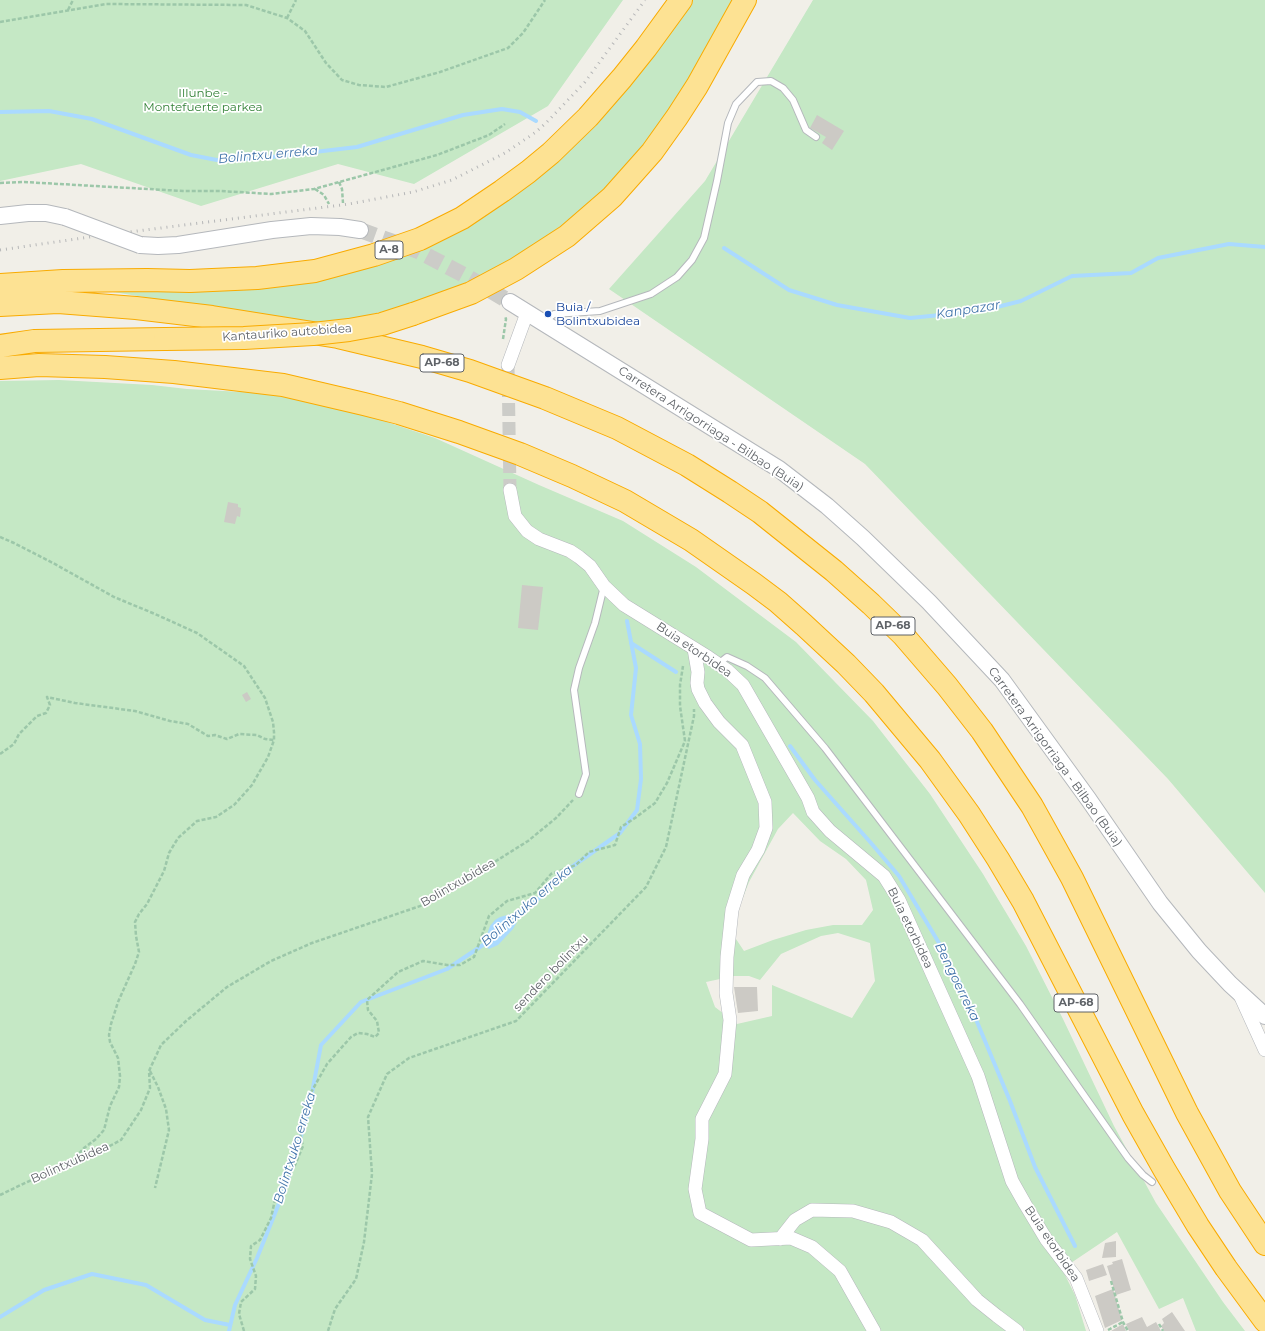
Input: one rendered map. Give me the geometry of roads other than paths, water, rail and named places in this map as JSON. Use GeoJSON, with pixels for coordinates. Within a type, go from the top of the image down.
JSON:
{"type":"FeatureCollection","features":[{"type":"Feature","properties":{"kind":"highway","name":"A-8"},"geometry":{"type":"LineString","coordinates":[[0,285],[63,282],[147,280],[190,281],[257,278],[315,271],[374,255],[420,239],[462,218],[551,154],[588,117],[622,78],[682,0]]}},
{"type":"Feature","properties":{"kind":"highway","name":"Kantauriko autobidea"},"geometry":{"type":"LineString","coordinates":[[0,346],[34,341],[244,338],[313,334],[382,324],[471,293],[516,270],[567,236],[612,197],[652,152],[677,117],[697,86],[745,0]]}},
{"type":"Feature","properties":{"kind":"highway","name":"AP-68"},"geometry":{"type":"LineString","coordinates":[[0,305],[58,302],[136,308],[338,337],[428,359],[470,371],[545,398],[617,428],[693,469],[760,512],[834,571],[903,635],[947,686],[982,731],[1032,806],[1072,878],[1187,1113],[1230,1191],[1265,1244]]}},
{"type":"Feature","properties":{"kind":"highway","name":"AP-68"},"geometry":{"type":"LineString","coordinates":[[0,368],[39,365],[105,367],[174,372],[283,386],[399,413],[459,432],[520,454],[625,501],[691,540],[778,602],[846,664],[874,693],[930,760],[969,814],[1023,901],[1133,1114],[1164,1169],[1198,1226],[1226,1268],[1265,1321]]}},
{"type":"Feature","properties":{"kind":"street"},"geometry":{"type":"LineString","coordinates":[[0,216],[28,213],[46,213],[65,216],[140,245],[158,246],[178,245],[272,230],[311,226],[340,227],[360,230]]}},
{"type":"Feature","properties":{"kind":"street","name":"Carretera Arrigorriaga - Bilbao (Buia)"},"geometry":{"type":"LineString","coordinates":[[510,302],[779,469],[827,506],[863,538],[929,602],[1002,680],[1089,800],[1160,903],[1199,951],[1239,993],[1265,1016]]}},
{"type":"Feature","properties":{"kind":"street"},"geometry":{"type":"LineString","coordinates":[[508,366],[527,313]]}},
{"type":"Feature","properties":{"kind":"street"},"geometry":{"type":"LineString","coordinates":[[510,490],[515,516],[527,531],[539,539],[570,550],[590,566],[604,586]]}},
{"type":"Feature","properties":{"kind":"street","name":"Buia etorbidea"},"geometry":{"type":"LineString","coordinates":[[604,586],[624,605],[727,670],[743,685],[808,798],[813,812],[830,831],[884,876],[899,900],[978,1076],[1012,1180],[1046,1239],[1076,1278],[1097,1331]]}},
{"type":"Feature","properties":{"kind":"street"},"geometry":{"type":"LineString","coordinates":[[694,649],[698,672],[698,690],[705,703],[719,722],[742,745],[751,764],[765,802],[766,828],[758,850],[743,875],[732,910],[727,956],[726,993],[730,1020],[725,1074],[702,1119],[702,1139],[695,1189],[700,1213],[751,1240],[791,1238],[812,1247],[840,1271],[874,1331]]}},
{"type":"Feature","properties":{"kind":"street"},"geometry":{"type":"LineString","coordinates":[[1239,993],[1265,1048]]}},
{"type":"Feature","properties":{"kind":"street"},"geometry":{"type":"LineString","coordinates":[[780,1238],[795,1220],[812,1210],[853,1211],[891,1222],[922,1240],[977,1300],[1017,1331]]}},
{"type":"Feature","properties":{"kind":"lane"},"geometry":{"type":"LineString","coordinates":[[543,323],[554,314],[600,311],[651,294],[677,277],[692,260],[704,238],[728,123],[736,104],[757,82],[771,81],[783,88],[793,100],[806,130],[816,137]]}},
{"type":"Feature","properties":{"kind":"lane"},"geometry":{"type":"LineString","coordinates":[[579,794],[586,774],[574,690],[578,668],[595,623],[604,586]]}},
{"type":"Feature","properties":{"kind":"lane"},"geometry":{"type":"LineString","coordinates":[[718,664],[727,657],[747,666],[765,678],[825,748],[1020,1004],[1128,1158],[1143,1175],[1152,1182]]}},
{"type":"Feature","properties":{"kind":"water"},"geometry":{"type":"Polygon","coordinates":[[[511,914],[516,917],[517,922],[513,929],[498,945],[489,949],[483,945],[490,926],[495,920],[511,914]]]}},
{"type":"Feature","properties":{"kind":"waterway","name":"Bolintxu erreka"},"geometry":{"type":"LineString","coordinates":[[0,112],[49,111],[92,119],[191,155],[222,161],[357,147],[463,115],[502,109],[520,112],[536,121]]}},
{"type":"Feature","properties":{"kind":"waterway","name":"Kanpazar"},"geometry":{"type":"LineString","coordinates":[[724,248],[789,290],[837,305],[910,318],[981,311],[1021,301],[1072,276],[1131,273],[1158,258],[1229,244],[1265,247]]}},
{"type":"Feature","properties":{"kind":"waterway","name":"Bolintxuko erreka"},"geometry":{"type":"LineString","coordinates":[[512,920],[543,895],[556,878],[620,833],[637,810],[641,779],[640,744],[631,715],[636,668],[627,621]]}},
{"type":"Feature","properties":{"kind":"waterway","name":"Bengoerreka"},"geometry":{"type":"LineString","coordinates":[[631,643],[676,672]]}},
{"type":"Feature","properties":{"kind":"waterway","name":"Bengoerreka"},"geometry":{"type":"LineString","coordinates":[[790,746],[815,780],[899,876],[939,943],[965,993],[1010,1101],[1035,1167],[1075,1246]]}},
{"type":"Feature","properties":{"kind":"waterway","name":"Bolintxuko erreka"},"geometry":{"type":"LineString","coordinates":[[229,1331],[235,1305],[257,1258],[286,1186],[309,1109],[321,1045],[361,1002],[447,969],[486,943]]}},
{"type":"Feature","properties":{"kind":"waterway"},"geometry":{"type":"LineString","coordinates":[[0,1317],[44,1290],[92,1274],[146,1285],[205,1320],[230,1325]]}},
{"type":"Feature","properties":{"kind":"tunnel"},"geometry":{"type":"LineString","coordinates":[[360,230],[418,251],[464,275],[510,302]]}},
{"type":"Feature","properties":{"kind":"tunnel"},"geometry":{"type":"LineString","coordinates":[[508,365],[510,490]]}},
{"type":"Feature","properties":{"kind":"railway"},"geometry":{"type":"LineString","coordinates":[[0,250],[349,204],[413,192],[452,180],[505,153],[536,132],[547,122],[585,82],[645,0]]}},
{"type":"Feature","properties":{"kind":"place","name":"Buia / Bolintxubidea"},"geometry":{"type":"Point","coordinates":[548,314]}},
{"type":"Feature","properties":{"kind":"park label","name":"Illunbe - Montefuerte parkea"},"geometry":{"type":"Point","coordinates":[203,100]}}]}
